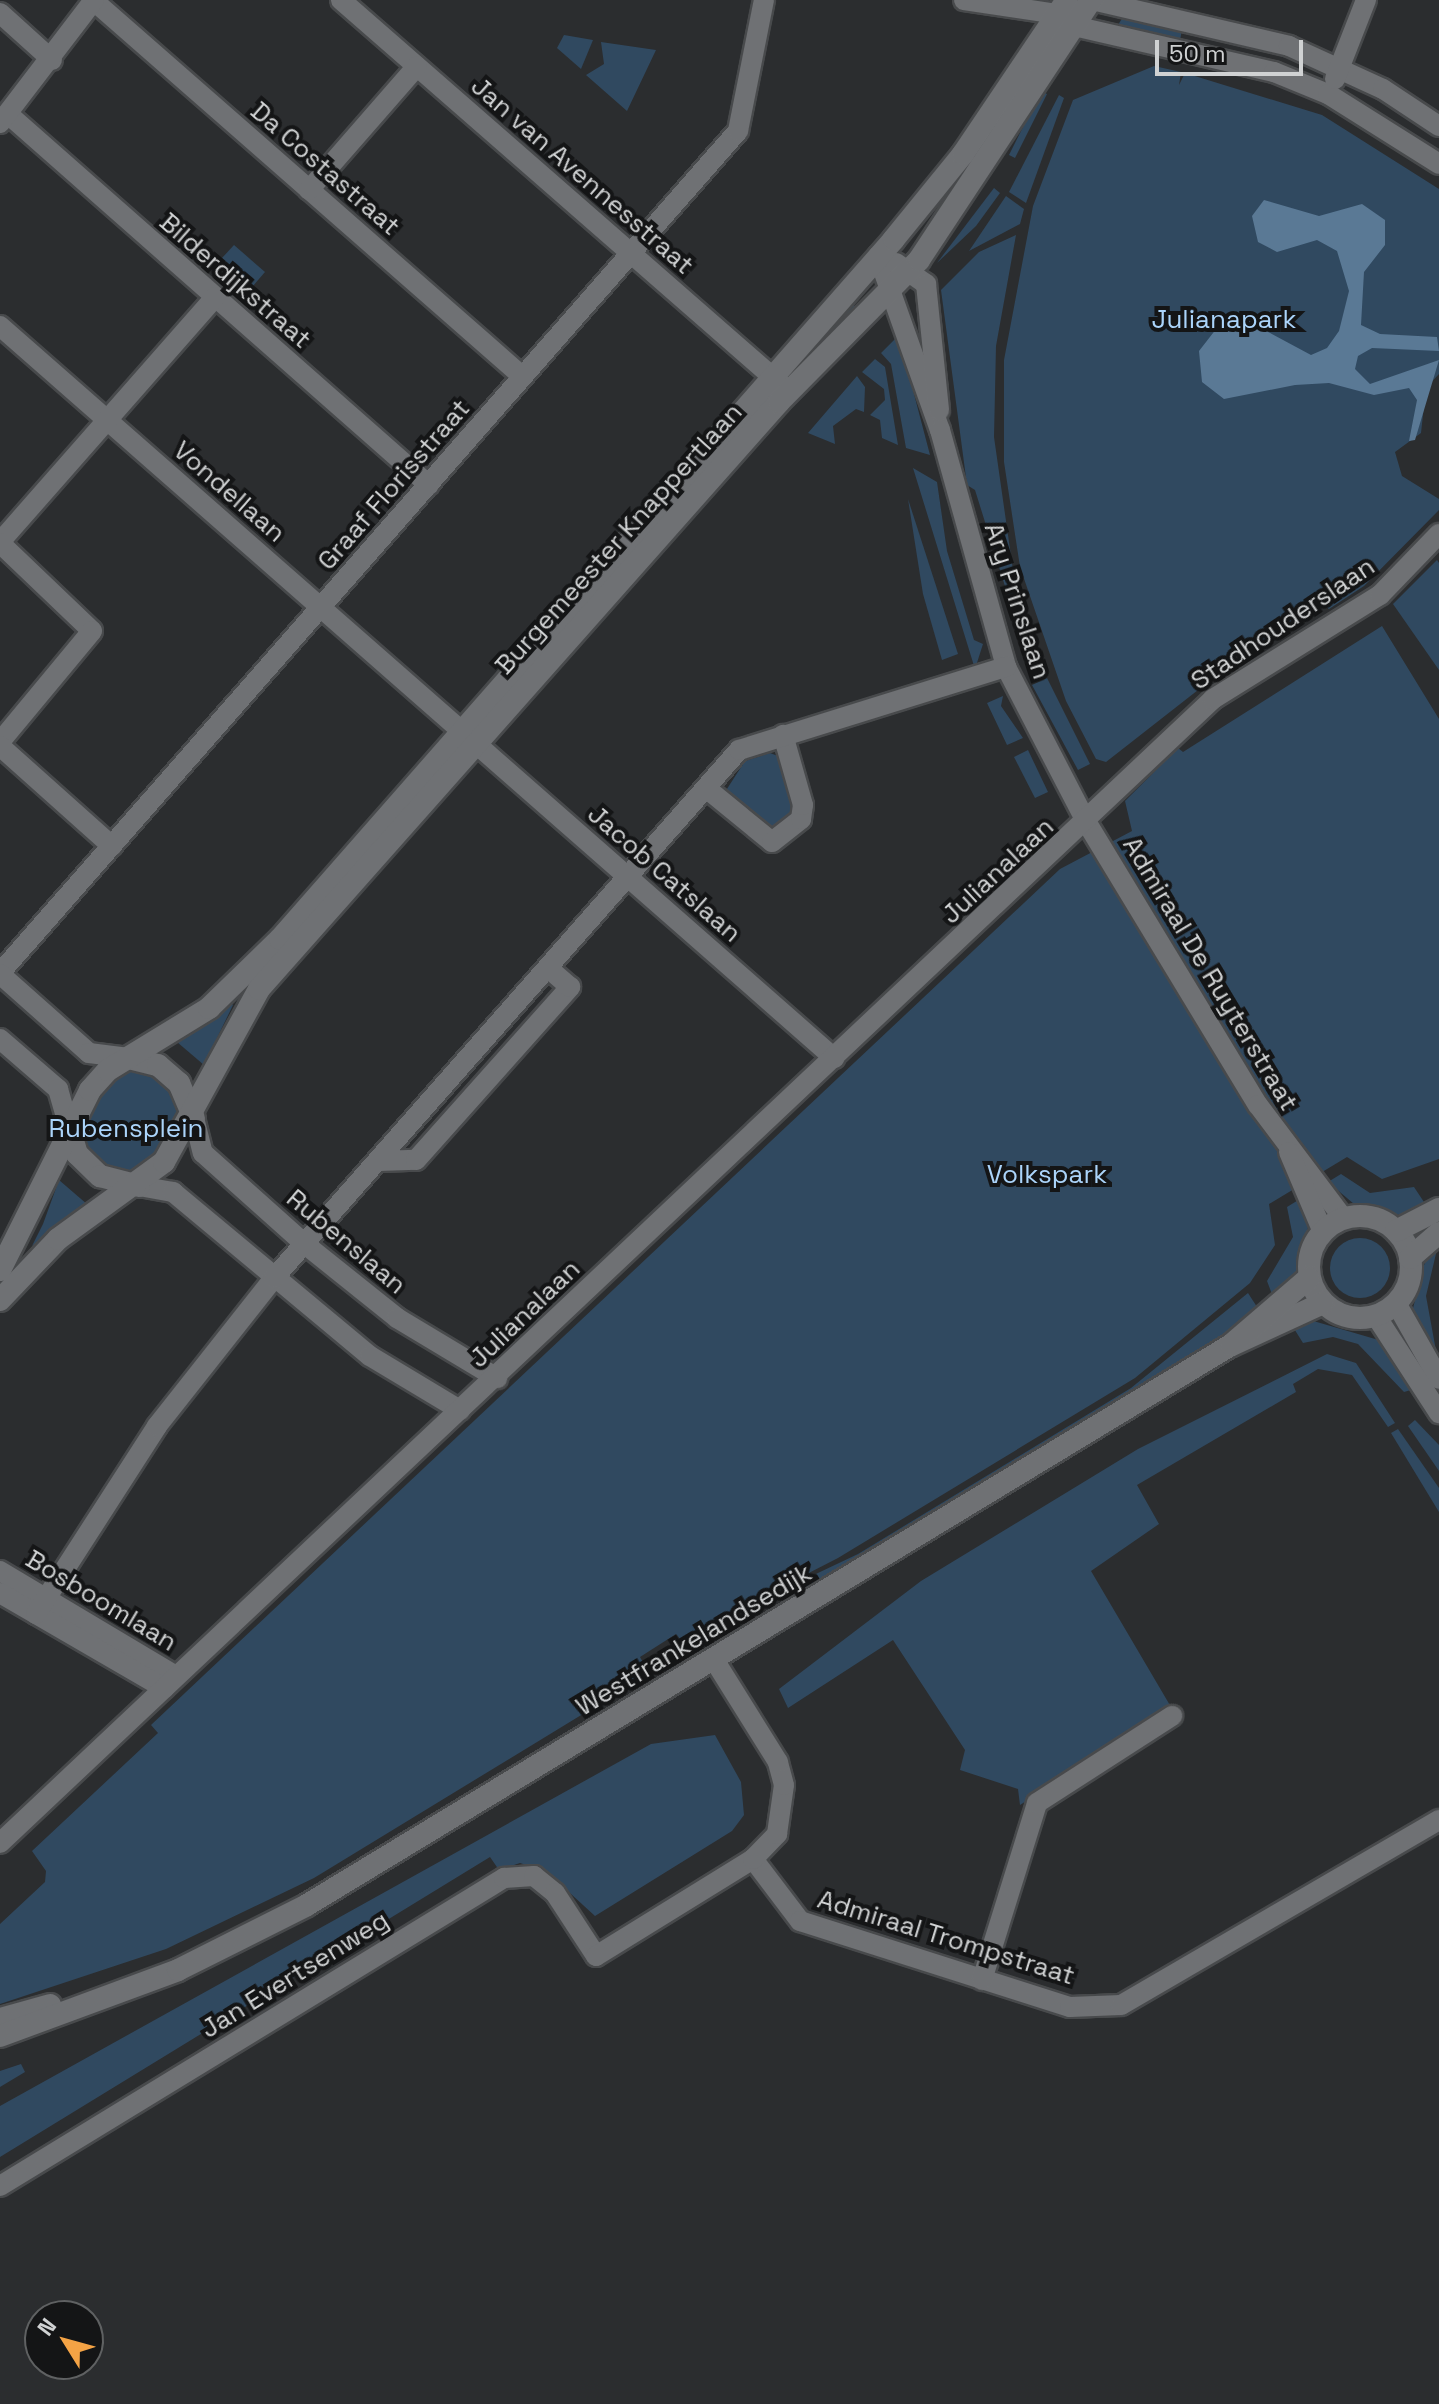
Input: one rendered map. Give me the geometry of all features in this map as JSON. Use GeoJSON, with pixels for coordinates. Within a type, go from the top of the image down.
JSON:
{"type":"FeatureCollection","features":[{"type":"Feature","properties":{"kind":"main road","name":"Burgemeester Knappertlaan"},"geometry":{"type":"LineString","coordinates":[[194,1118],[242,1010],[771,374],[878,256],[963,154],[1066,13],[1091,0]]}},
{"type":"Feature","properties":{"kind":"main road","name":"Burgemeester Knappertlaan"},"geometry":{"type":"LineString","coordinates":[[129,1058],[239,984],[789,391],[910,269],[1066,13]]}},
{"type":"Feature","properties":{"kind":"main road"},"geometry":{"type":"LineString","coordinates":[[0,1270],[68,1123],[90,1090],[129,1058],[158,1065],[179,1083],[194,1118],[139,1186],[58,1239],[0,1300]]}},
{"type":"Feature","properties":{"kind":"main road"},"geometry":{"type":"LineString","coordinates":[[68,1123],[77,1154],[100,1176],[139,1186]]}},
{"type":"Feature","properties":{"kind":"main road"},"geometry":{"type":"LineString","coordinates":[[1396,1231],[1439,1209]]}},
{"type":"Feature","properties":{"kind":"main road"},"geometry":{"type":"LineString","coordinates":[[1344,1219],[1377,1219],[1396,1231],[1410,1258],[1409,1282],[1396,1303],[1376,1316],[1342,1316],[1323,1303],[1309,1278],[1310,1253],[1323,1232],[1344,1219]]}},
{"type":"Feature","properties":{"kind":"main road"},"geometry":{"type":"LineString","coordinates":[[1410,1258],[1439,1233]]}},
{"type":"Feature","properties":{"kind":"main road","name":"Westfrankelandsedijk"},"geometry":{"type":"LineString","coordinates":[[1231,1345],[1309,1278]]}},
{"type":"Feature","properties":{"kind":"main road","name":"Westfrankelandsedijk"},"geometry":{"type":"LineString","coordinates":[[0,2036],[178,1970],[307,1905],[715,1661],[1231,1345],[1323,1303]]}},
{"type":"Feature","properties":{"kind":"main road","name":"Westfrankelandsedijk"},"geometry":{"type":"LineString","coordinates":[[0,2019],[178,1970]]}},
{"type":"Feature","properties":{"kind":"street"},"geometry":{"type":"LineString","coordinates":[[4,118],[52,60],[94,0]]}},
{"type":"Feature","properties":{"kind":"street","name":"Da Costastraat"},"geometry":{"type":"LineString","coordinates":[[94,0],[523,377]]}},
{"type":"Feature","properties":{"kind":"street","name":"Jan van Avennesstraat"},"geometry":{"type":"LineString","coordinates":[[341,0],[789,391]]}},
{"type":"Feature","properties":{"kind":"street","name":"Graaf Florisstraat"},"geometry":{"type":"LineString","coordinates":[[0,974],[738,131],[764,0]]}},
{"type":"Feature","properties":{"kind":"street"},"geometry":{"type":"LineString","coordinates":[[964,0],[1066,13],[1218,56],[1328,94],[1439,164]]}},
{"type":"Feature","properties":{"kind":"street"},"geometry":{"type":"LineString","coordinates":[[1091,0],[1289,46],[1340,67],[1439,126]]}},
{"type":"Feature","properties":{"kind":"street"},"geometry":{"type":"LineString","coordinates":[[1328,94],[1366,0]]}},
{"type":"Feature","properties":{"kind":"street"},"geometry":{"type":"LineString","coordinates":[[0,13],[52,60]]}},
{"type":"Feature","properties":{"kind":"street"},"geometry":{"type":"LineString","coordinates":[[309,190],[417,66]]}},
{"type":"Feature","properties":{"kind":"street","name":"Bilderdijkstraat"},"geometry":{"type":"LineString","coordinates":[[4,118],[215,297],[429,485]]}},
{"type":"Feature","properties":{"kind":"street"},"geometry":{"type":"LineString","coordinates":[[878,256],[910,269]]}},
{"type":"Feature","properties":{"kind":"street","name":"Ary Prinslaan"},"geometry":{"type":"LineString","coordinates":[[878,256],[892,288],[940,430],[1006,667],[1087,823]]}},
{"type":"Feature","properties":{"kind":"street","name":"Ary Prinslaan"},"geometry":{"type":"LineString","coordinates":[[910,269],[928,297],[940,430]]}},
{"type":"Feature","properties":{"kind":"street"},"geometry":{"type":"LineString","coordinates":[[112,846],[0,744],[92,631],[0,542],[215,297]]}},
{"type":"Feature","properties":{"kind":"street","name":"Vondellaan"},"geometry":{"type":"LineString","coordinates":[[0,326],[468,735]]}},
{"type":"Feature","properties":{"kind":"street","name":"Stadhouderslaan"},"geometry":{"type":"LineString","coordinates":[[1087,823],[1213,699],[1380,595],[1439,534]]}},
{"type":"Feature","properties":{"kind":"street"},"geometry":{"type":"LineString","coordinates":[[40,1606],[157,1426],[274,1278],[739,750],[1006,667]]}},
{"type":"Feature","properties":{"kind":"street","name":"Jacob Catslaan"},"geometry":{"type":"LineString","coordinates":[[468,735],[834,1058]]}},
{"type":"Feature","properties":{"kind":"street"},"geometry":{"type":"LineString","coordinates":[[706,788],[772,842],[801,819],[803,805],[783,735]]}},
{"type":"Feature","properties":{"kind":"street","name":"Julianalaan"},"geometry":{"type":"LineString","coordinates":[[0,1843],[1087,823]]}},
{"type":"Feature","properties":{"kind":"street","name":"Admiraal De Ruyterstraat"},"geometry":{"type":"LineString","coordinates":[[1087,823],[1289,1152],[1323,1232]]}},
{"type":"Feature","properties":{"kind":"street"},"geometry":{"type":"LineString","coordinates":[[379,1161],[416,1160],[570,987],[548,968]]}},
{"type":"Feature","properties":{"kind":"street"},"geometry":{"type":"LineString","coordinates":[[0,974],[89,1053],[129,1058]]}},
{"type":"Feature","properties":{"kind":"street"},"geometry":{"type":"LineString","coordinates":[[0,1039],[58,1089],[68,1123]]}},
{"type":"Feature","properties":{"kind":"street","name":"Rubenslaan"},"geometry":{"type":"LineString","coordinates":[[194,1118],[203,1153],[306,1245],[397,1318],[497,1378]]}},
{"type":"Feature","properties":{"kind":"street","name":"Admiraal De Ruyterstraat"},"geometry":{"type":"LineString","coordinates":[[1289,1152],[1310,1167],[1344,1219]]}},
{"type":"Feature","properties":{"kind":"street"},"geometry":{"type":"LineString","coordinates":[[139,1186],[173,1192],[370,1356],[460,1410]]}},
{"type":"Feature","properties":{"kind":"street"},"geometry":{"type":"LineString","coordinates":[[1396,1303],[1439,1379]]}},
{"type":"Feature","properties":{"kind":"street"},"geometry":{"type":"LineString","coordinates":[[1376,1316],[1439,1413]]}},
{"type":"Feature","properties":{"kind":"street","name":"Bosboomlaan"},"geometry":{"type":"LineString","coordinates":[[0,1571],[40,1606],[170,1682]]}},
{"type":"Feature","properties":{"kind":"street","name":"Bosboomlaan"},"geometry":{"type":"LineString","coordinates":[[0,1593],[40,1606]]}},
{"type":"Feature","properties":{"kind":"street"},"geometry":{"type":"LineString","coordinates":[[715,1661],[778,1762],[784,1785],[777,1834],[753,1859]]}},
{"type":"Feature","properties":{"kind":"street"},"geometry":{"type":"LineString","coordinates":[[982,1980],[1037,1803],[1172,1716]]}},
{"type":"Feature","properties":{"kind":"street","name":"Admiraal Trompstraat"},"geometry":{"type":"LineString","coordinates":[[753,1859],[800,1921],[1070,2007],[1121,2005],[1439,1820]]}},
{"type":"Feature","properties":{"kind":"street","name":"Jan Evertsenweg"},"geometry":{"type":"LineString","coordinates":[[0,2186],[504,1878],[534,1876],[555,1893],[596,1956],[753,1859]]}},
{"type":"Feature","properties":{"kind":"green space"},"geometry":{"type":"Polygon","coordinates":[[[1125,14],[1183,25],[1180,40],[1116,28],[1125,14]]]}},
{"type":"Feature","properties":{"kind":"green space"},"geometry":{"type":"Polygon","coordinates":[[[564,35],[593,40],[581,69],[557,48],[564,35]]]}},
{"type":"Feature","properties":{"kind":"green space"},"geometry":{"type":"Polygon","coordinates":[[[601,42],[656,50],[627,111],[586,75],[604,64],[601,42]]]}},
{"type":"Feature","properties":{"kind":"green space","name":"Julianapark"},"geometry":{"type":"Polygon","coordinates":[[[1154,66],[1181,72],[1179,85],[1185,73],[1322,115],[1439,189],[1439,374],[1426,388],[1421,433],[1395,452],[1402,476],[1439,499],[1439,510],[1364,586],[1329,609],[1322,604],[1269,643],[1236,651],[1230,665],[1106,762],[1096,759],[1066,701],[1020,567],[1004,462],[1004,360],[1033,206],[1073,100],[1154,66]]]}},
{"type":"Feature","properties":{"kind":"green space"},"geometry":{"type":"Polygon","coordinates":[[[1041,91],[1047,94],[1015,158],[1009,155],[1041,91]]]}},
{"type":"Feature","properties":{"kind":"green space"},"geometry":{"type":"Polygon","coordinates":[[[1059,95],[1064,98],[1026,203],[1009,192],[1059,95]]]}},
{"type":"Feature","properties":{"kind":"green space"},"geometry":{"type":"Polygon","coordinates":[[[994,188],[1000,193],[976,226],[937,263],[994,188]]]}},
{"type":"Feature","properties":{"kind":"green space"},"geometry":{"type":"Polygon","coordinates":[[[1006,196],[1024,209],[1020,224],[969,251],[1006,196]]]}},
{"type":"Feature","properties":{"kind":"green space"},"geometry":{"type":"Polygon","coordinates":[[[1016,235],[996,346],[994,437],[1014,577],[1045,671],[1033,676],[975,490],[967,485],[941,290],[979,252],[1016,235]]]}},
{"type":"Feature","properties":{"kind":"green space"},"geometry":{"type":"Polygon","coordinates":[[[234,245],[265,272],[253,286],[222,258],[234,245]]]}},
{"type":"Feature","properties":{"kind":"green space"},"geometry":{"type":"Polygon","coordinates":[[[846,299],[861,311],[794,371],[788,366],[846,299]]]}},
{"type":"Feature","properties":{"kind":"green space"},"geometry":{"type":"Polygon","coordinates":[[[895,339],[903,352],[930,455],[906,448],[891,364],[881,353],[895,339]]]}},
{"type":"Feature","properties":{"kind":"green space"},"geometry":{"type":"Polygon","coordinates":[[[875,359],[885,367],[898,445],[882,438],[880,420],[870,415],[885,400],[884,389],[862,372],[875,359]]]}},
{"type":"Feature","properties":{"kind":"green space"},"geometry":{"type":"Polygon","coordinates":[[[857,376],[865,387],[864,412],[856,409],[833,426],[835,444],[808,433],[857,376]]]}},
{"type":"Feature","properties":{"kind":"green space"},"geometry":{"type":"Polygon","coordinates":[[[913,468],[937,482],[947,551],[974,640],[983,644],[975,669],[913,468]]]}},
{"type":"Feature","properties":{"kind":"green space"},"geometry":{"type":"Polygon","coordinates":[[[908,499],[958,654],[942,660],[923,594],[908,499]]]}},
{"type":"Feature","properties":{"kind":"green space"},"geometry":{"type":"Polygon","coordinates":[[[1437,560],[1439,563],[1439,670],[1393,604],[1437,560]]]}},
{"type":"Feature","properties":{"kind":"green space","name":"Volkspark"},"geometry":{"type":"Polygon","coordinates":[[[1382,626],[1439,719],[1439,1159],[1382,1179],[1347,1157],[1269,1204],[1275,1245],[1250,1283],[1135,1378],[838,1558],[680,1639],[676,1634],[640,1657],[646,1668],[614,1695],[314,1878],[166,1949],[0,2004],[0,1924],[45,1882],[46,1871],[32,1851],[158,1733],[151,1725],[1060,869],[1132,831],[1125,801],[1178,748],[1183,752],[1382,626]]]}},
{"type":"Feature","properties":{"kind":"green space"},"geometry":{"type":"Polygon","coordinates":[[[1047,678],[1090,764],[1078,770],[1032,685],[1047,678]]]}},
{"type":"Feature","properties":{"kind":"green space"},"geometry":{"type":"Polygon","coordinates":[[[1003,696],[1001,706],[1023,738],[1007,745],[987,703],[1003,696]]]}},
{"type":"Feature","properties":{"kind":"green space"},"geometry":{"type":"Polygon","coordinates":[[[1028,750],[1048,792],[1035,798],[1014,757],[1028,750]]]}},
{"type":"Feature","properties":{"kind":"green space"},"geometry":{"type":"Polygon","coordinates":[[[770,753],[778,756],[795,809],[772,831],[725,792],[745,761],[770,753]]]}},
{"type":"Feature","properties":{"kind":"green space"},"geometry":{"type":"Polygon","coordinates":[[[233,1005],[204,1065],[177,1042],[233,1005]]]}},
{"type":"Feature","properties":{"kind":"green space","name":"Rubensplein"},"geometry":{"type":"Polygon","coordinates":[[[128,1068],[154,1071],[186,1106],[149,1167],[118,1178],[84,1152],[77,1130],[81,1116],[128,1068]]]}},
{"type":"Feature","properties":{"kind":"green space"},"geometry":{"type":"Polygon","coordinates":[[[1341,1174],[1370,1193],[1414,1187],[1426,1205],[1404,1216],[1354,1204],[1328,1182],[1341,1174]]]}},
{"type":"Feature","properties":{"kind":"green space"},"geometry":{"type":"Polygon","coordinates":[[[59,1180],[88,1205],[32,1246],[43,1224],[59,1180]]]}},
{"type":"Feature","properties":{"kind":"green space"},"geometry":{"type":"Polygon","coordinates":[[[1300,1199],[1308,1228],[1294,1280],[1273,1297],[1267,1281],[1293,1237],[1287,1207],[1300,1199]]]}},
{"type":"Feature","properties":{"kind":"green space"},"geometry":{"type":"Polygon","coordinates":[[[1360,1238],[1372,1240],[1381,1247],[1388,1256],[1388,1280],[1381,1289],[1372,1296],[1360,1298],[1348,1296],[1339,1289],[1332,1280],[1330,1268],[1332,1256],[1339,1247],[1348,1240],[1360,1238]]]}},
{"type":"Feature","properties":{"kind":"green space"},"geometry":{"type":"Polygon","coordinates":[[[1439,1241],[1426,1296],[1439,1367],[1412,1312],[1427,1254],[1439,1241]]]}},
{"type":"Feature","properties":{"kind":"green space"},"geometry":{"type":"Polygon","coordinates":[[[1248,1293],[1259,1310],[1198,1354],[824,1581],[740,1610],[858,1554],[1131,1388],[1248,1293]]]}},
{"type":"Feature","properties":{"kind":"green space"},"geometry":{"type":"Polygon","coordinates":[[[1310,1320],[1382,1341],[1411,1390],[1404,1392],[1358,1344],[1333,1337],[1303,1343],[1293,1327],[1310,1320]]]}},
{"type":"Feature","properties":{"kind":"green space"},"geometry":{"type":"Polygon","coordinates":[[[1327,1354],[1356,1363],[1395,1423],[1388,1427],[1352,1375],[1318,1369],[1293,1384],[1296,1392],[1137,1485],[1159,1524],[1091,1571],[1171,1707],[1020,1805],[1018,1789],[960,1770],[965,1750],[893,1640],[788,1708],[779,1689],[921,1581],[1138,1449],[1327,1354]]]}},
{"type":"Feature","properties":{"kind":"green space"},"geometry":{"type":"Polygon","coordinates":[[[1415,1420],[1439,1445],[1439,1471],[1408,1426],[1415,1420]]]}},
{"type":"Feature","properties":{"kind":"green space"},"geometry":{"type":"Polygon","coordinates":[[[1398,1429],[1439,1488],[1439,1512],[1391,1433],[1398,1429]]]}},
{"type":"Feature","properties":{"kind":"green space"},"geometry":{"type":"Polygon","coordinates":[[[715,1735],[741,1782],[744,1815],[732,1831],[595,1916],[547,1872],[520,1863],[499,1870],[490,1857],[0,2157],[0,2106],[651,1744],[715,1735]]]}},
{"type":"Feature","properties":{"kind":"green space"},"geometry":{"type":"Polygon","coordinates":[[[21,2064],[25,2072],[0,2087],[0,2071],[21,2064]]]}},
{"type":"Feature","properties":{"kind":"shaded area"},"geometry":{"type":"Polygon","coordinates":[[[1264,200],[1319,216],[1362,204],[1385,220],[1385,245],[1364,272],[1361,325],[1380,334],[1437,337],[1439,351],[1372,348],[1358,356],[1355,369],[1370,384],[1439,360],[1415,440],[1409,441],[1417,400],[1409,388],[1374,395],[1329,383],[1295,385],[1224,399],[1202,382],[1199,351],[1220,324],[1255,325],[1311,355],[1327,348],[1339,331],[1349,291],[1337,251],[1317,240],[1277,252],[1258,242],[1252,216],[1264,200]]]}}]}
